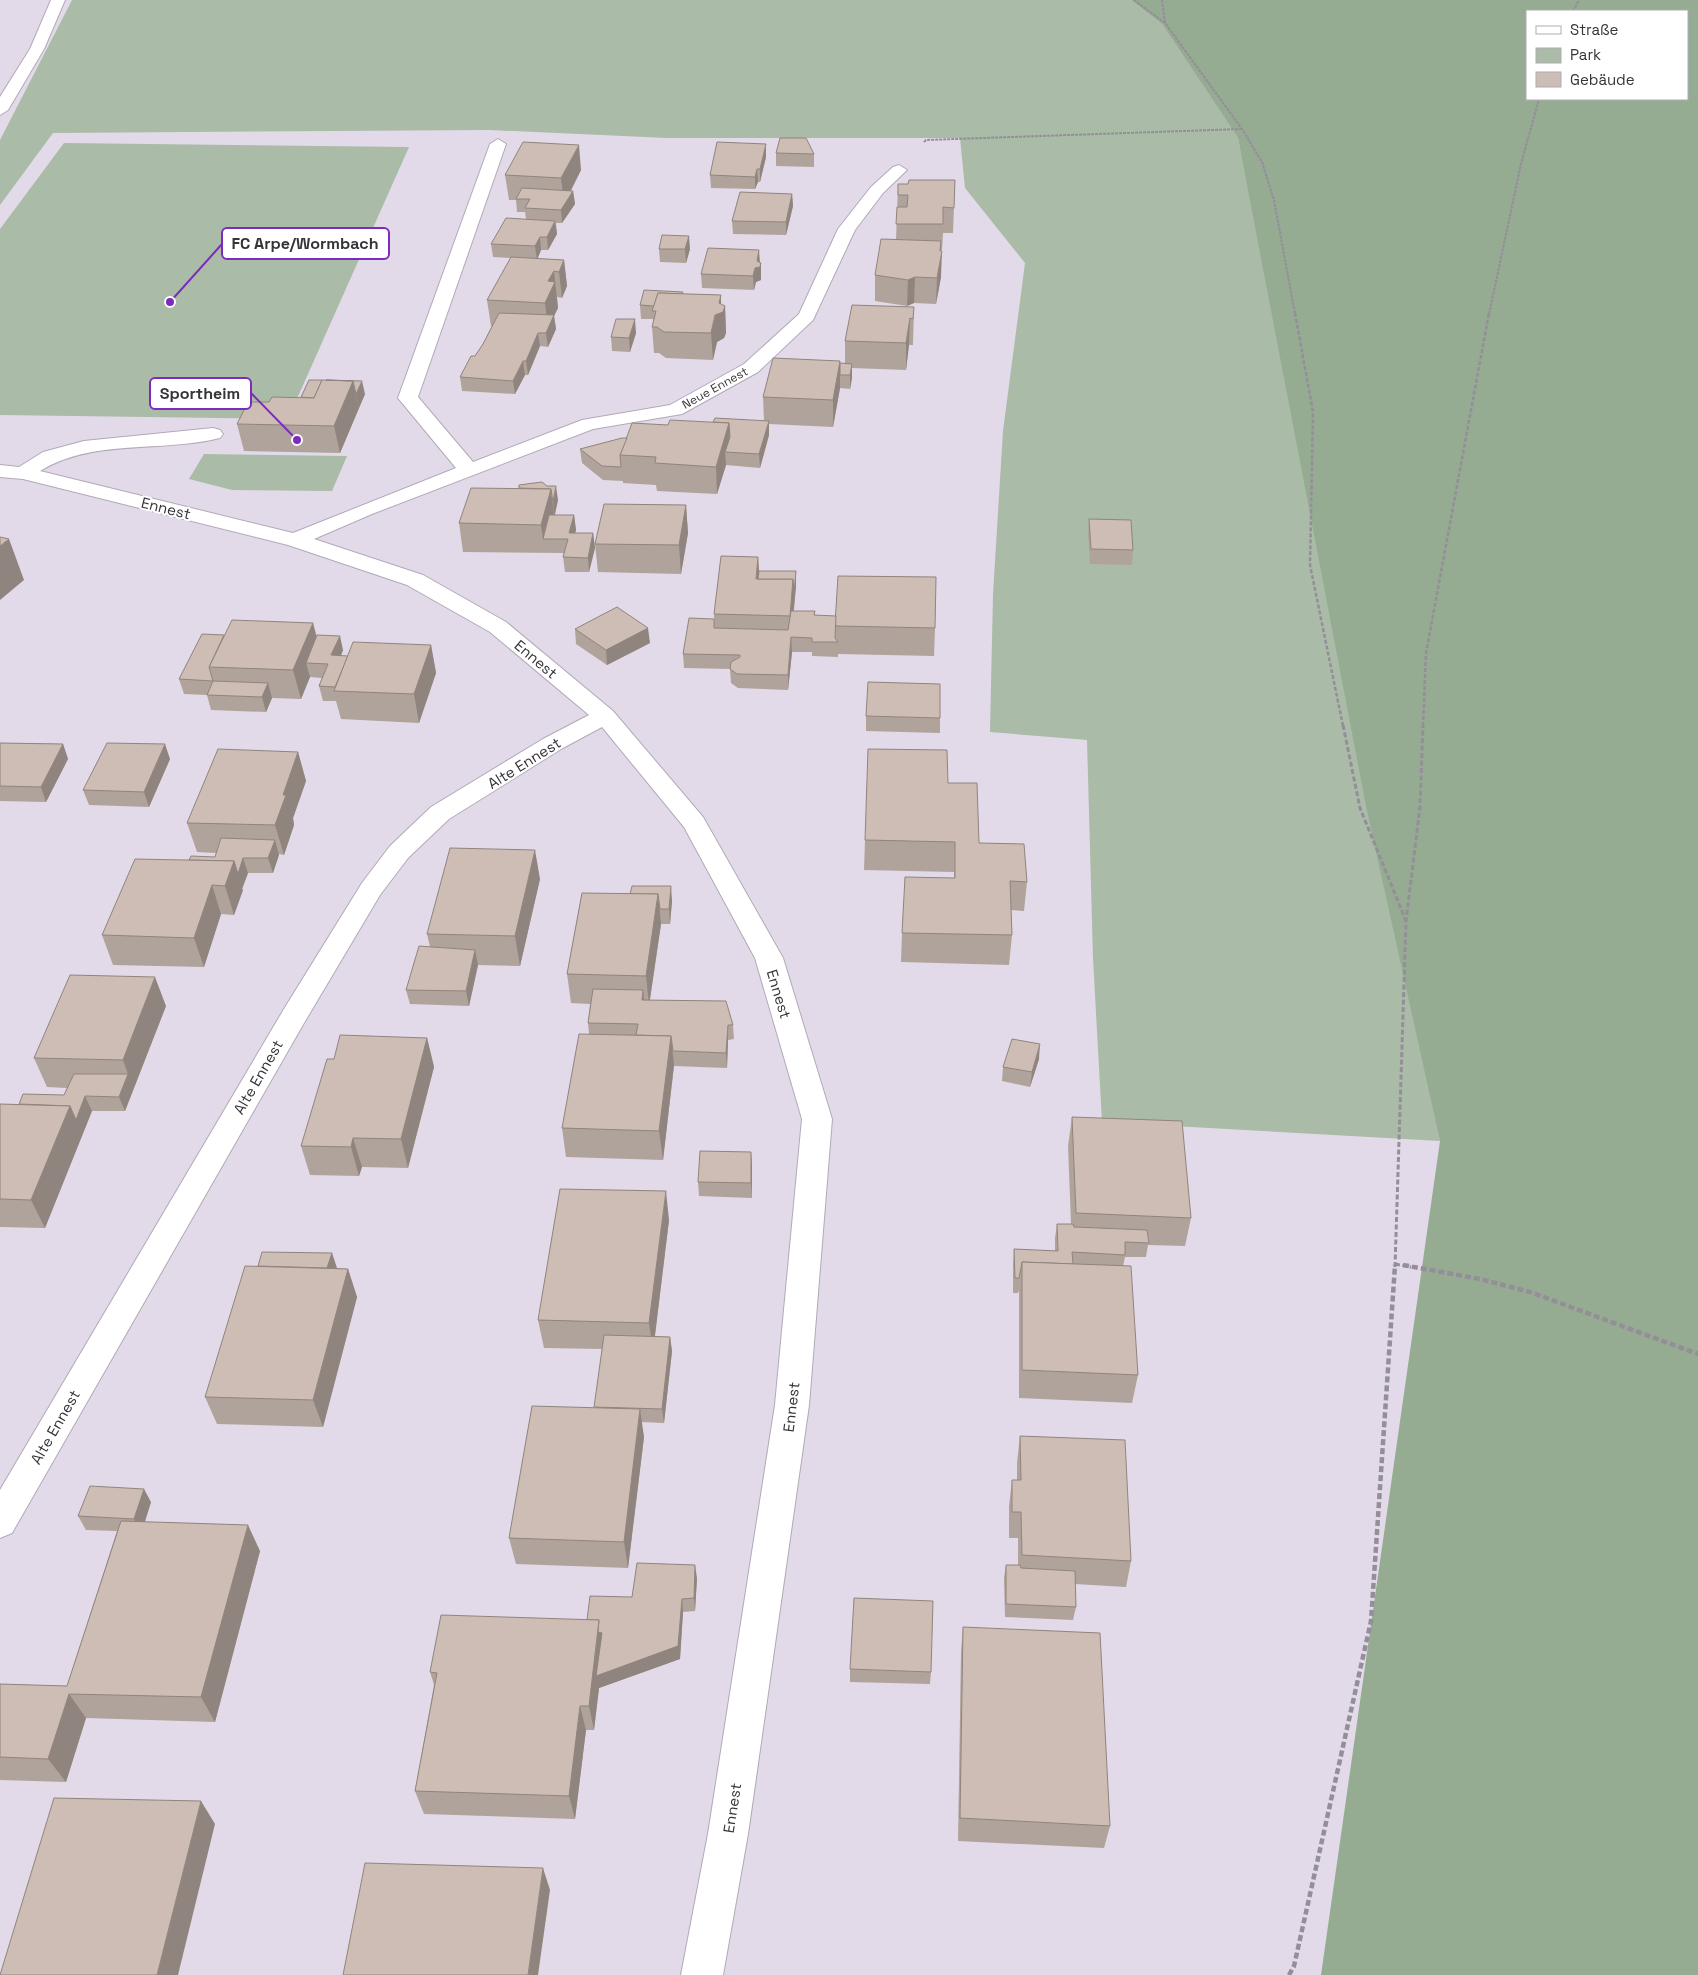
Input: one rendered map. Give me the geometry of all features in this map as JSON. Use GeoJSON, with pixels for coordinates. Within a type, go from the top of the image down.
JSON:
{"type":"FeatureCollection","features":[{"type":"Feature","properties":{"kind":"street"},"geometry":{"type":"LineString","coordinates":[[0,110],[38,48],[58,0]]}},
{"type":"Feature","properties":{"kind":"street"},"geometry":{"type":"LineString","coordinates":[[469,470],[408,398],[498,144]]}},
{"type":"Feature","properties":{"kind":"street","name":"Neue Ennest"},"geometry":{"type":"LineString","coordinates":[[295,540],[365,510],[589,424],[675,410],[751,368],[808,316],[847,229],[877,190],[899,170]]}},
{"type":"Feature","properties":{"kind":"street"},"geometry":{"type":"LineString","coordinates":[[12,472],[50,456],[84,447],[213,434]]}},
{"type":"Feature","properties":{"kind":"street","name":"Ennest"},"geometry":{"type":"LineString","coordinates":[[12,472],[295,540],[415,580],[490,622],[605,716],[694,823],[769,958],[817,1119],[792,1405],[728,1834],[702,1975]]}},
{"type":"Feature","properties":{"kind":"street","name":"Alte Ennest"},"geometry":{"type":"LineString","coordinates":[[0,1522],[294,1016],[371,890],[399,852],[440,813],[552,744],[605,716]]}},
{"type":"Feature","properties":{"kind":"path"},"geometry":{"type":"LineString","coordinates":[[1134,0],[1165,23],[1242,129],[1262,162],[1274,200],[1313,412],[1310,565],[1358,798],[1406,922]]}},
{"type":"Feature","properties":{"kind":"path"},"geometry":{"type":"LineString","coordinates":[[1162,0],[1165,23]]}},
{"type":"Feature","properties":{"kind":"path"},"geometry":{"type":"LineString","coordinates":[[1289,1975],[1294,1966],[1371,1621],[1395,1264],[1406,922],[1420,806],[1426,653],[1486,329],[1522,164],[1539,100]]}},
{"type":"Feature","properties":{"kind":"path"},"geometry":{"type":"LineString","coordinates":[[899,170],[926,140],[1242,129]]}},
{"type":"Feature","properties":{"kind":"path"},"geometry":{"type":"LineString","coordinates":[[1395,1264],[1448,1272],[1528,1292],[1626,1326],[1698,1354]]}},
{"type":"Feature","properties":{"kind":"green space"},"geometry":{"type":"Polygon","coordinates":[[[72,0],[1131,0],[1162,24],[1238,138],[1440,1141],[1102,1122],[1093,958],[1087,740],[990,732],[993,594],[1003,431],[1025,263],[965,188],[960,138],[667,138],[490,130],[53,133],[0,205],[0,140],[72,0]]]}},
{"type":"Feature","properties":{"kind":"green space"},"geometry":{"type":"Polygon","coordinates":[[[1131,0],[1698,0],[1698,1975],[1321,1975],[1440,1141],[1367,811],[1238,138],[1162,24],[1131,0]]]}},
{"type":"Feature","properties":{"kind":"green space"},"geometry":{"type":"Polygon","coordinates":[[[64,143],[409,147],[288,419],[0,415],[0,229],[64,143]]]}},
{"type":"Feature","properties":{"kind":"green space"},"geometry":{"type":"Polygon","coordinates":[[[204,454],[347,456],[332,491],[232,490],[189,479],[204,454]]]}},
{"type":"Feature","properties":{"kind":"building"},"geometry":{"type":"Polygon","coordinates":[[[780,138],[806,138],[814,154],[776,153],[780,138]]]}},
{"type":"Feature","properties":{"kind":"building"},"geometry":{"type":"Polygon","coordinates":[[[523,142],[579,145],[561,178],[505,175],[523,142]]]}},
{"type":"Feature","properties":{"kind":"building"},"geometry":{"type":"Polygon","coordinates":[[[717,142],[766,144],[760,169],[757,169],[755,177],[710,175],[717,142]]]}},
{"type":"Feature","properties":{"kind":"building"},"geometry":{"type":"Polygon","coordinates":[[[909,180],[955,180],[954,208],[943,207],[943,224],[896,224],[897,207],[907,207],[908,195],[898,195],[898,184],[908,184],[909,180]]]}},
{"type":"Feature","properties":{"kind":"building"},"geometry":{"type":"Polygon","coordinates":[[[522,188],[573,191],[561,210],[525,208],[530,199],[516,199],[522,188]]]}},
{"type":"Feature","properties":{"kind":"building"},"geometry":{"type":"Polygon","coordinates":[[[740,192],[792,194],[786,222],[732,221],[740,192]]]}},
{"type":"Feature","properties":{"kind":"building"},"geometry":{"type":"Polygon","coordinates":[[[506,218],[555,221],[547,237],[540,237],[535,246],[491,244],[506,218]]]}},
{"type":"Feature","properties":{"kind":"building"},"geometry":{"type":"Polygon","coordinates":[[[662,235],[689,236],[685,249],[659,249],[662,235]]]}},
{"type":"Feature","properties":{"kind":"building"},"geometry":{"type":"Polygon","coordinates":[[[881,239],[941,241],[940,251],[942,251],[937,278],[915,277],[908,280],[875,275],[881,239]]]}},
{"type":"Feature","properties":{"kind":"building"},"geometry":{"type":"Polygon","coordinates":[[[708,248],[759,250],[757,261],[761,263],[760,267],[755,268],[753,276],[701,274],[708,248]]]}},
{"type":"Feature","properties":{"kind":"building"},"geometry":{"type":"Polygon","coordinates":[[[511,257],[564,260],[559,272],[554,271],[548,281],[555,282],[545,303],[487,300],[511,257]]]}},
{"type":"Feature","properties":{"kind":"building"},"geometry":{"type":"Polygon","coordinates":[[[644,290],[683,292],[682,294],[658,293],[654,306],[640,305],[644,290]]]}},
{"type":"Feature","properties":{"kind":"building"},"geometry":{"type":"Polygon","coordinates":[[[658,293],[721,295],[719,303],[725,306],[723,312],[715,315],[711,333],[664,332],[657,327],[652,327],[656,311],[652,311],[658,293]]]}},
{"type":"Feature","properties":{"kind":"building"},"geometry":{"type":"Polygon","coordinates":[[[852,305],[914,307],[913,319],[910,318],[906,343],[845,341],[852,305]]]}},
{"type":"Feature","properties":{"kind":"building"},"geometry":{"type":"Polygon","coordinates":[[[499,313],[554,315],[546,333],[538,333],[526,361],[523,361],[513,381],[460,377],[471,356],[475,356],[483,344],[499,313]]]}},
{"type":"Feature","properties":{"kind":"building"},"geometry":{"type":"Polygon","coordinates":[[[616,319],[635,319],[629,338],[611,337],[616,319]]]}},
{"type":"Feature","properties":{"kind":"building"},"geometry":{"type":"Polygon","coordinates":[[[773,358],[840,361],[833,400],[763,397],[773,358]]]}},
{"type":"Feature","properties":{"kind":"building"},"geometry":{"type":"Polygon","coordinates":[[[840,363],[852,364],[850,375],[840,375],[840,363]]]}},
{"type":"Feature","properties":{"kind":"building"},"geometry":{"type":"Polygon","coordinates":[[[309,380],[322,380],[314,398],[301,397],[309,380]]]}},
{"type":"Feature","properties":{"kind":"building"},"geometry":{"type":"Polygon","coordinates":[[[322,380],[353,381],[334,426],[237,424],[248,402],[269,402],[272,397],[314,398],[322,380]]]}},
{"type":"Feature","properties":{"kind":"building"},"geometry":{"type":"Polygon","coordinates":[[[326,380],[362,381],[356,394],[353,381],[326,380]]]}},
{"type":"Feature","properties":{"kind":"building"},"geometry":{"type":"Polygon","coordinates":[[[715,418],[769,421],[759,454],[725,452],[730,437],[729,423],[713,422],[715,418]]]}},
{"type":"Feature","properties":{"kind":"building"},"geometry":{"type":"Polygon","coordinates":[[[670,420],[729,423],[716,467],[655,463],[656,457],[620,455],[632,423],[668,425],[670,420]]]}},
{"type":"Feature","properties":{"kind":"building"},"geometry":{"type":"Polygon","coordinates":[[[627,438],[620,455],[621,467],[602,466],[580,449],[627,438]]]}},
{"type":"Feature","properties":{"kind":"building"},"geometry":{"type":"Polygon","coordinates":[[[542,482],[547,486],[556,486],[553,502],[551,489],[519,488],[519,485],[542,482]]]}},
{"type":"Feature","properties":{"kind":"building"},"geometry":{"type":"Polygon","coordinates":[[[471,488],[551,489],[541,525],[459,523],[471,488]]]}},
{"type":"Feature","properties":{"kind":"building"},"geometry":{"type":"Polygon","coordinates":[[[604,504],[686,505],[679,545],[595,544],[604,504]]]}},
{"type":"Feature","properties":{"kind":"building"},"geometry":{"type":"Polygon","coordinates":[[[549,515],[574,515],[569,533],[593,533],[588,558],[563,557],[568,539],[543,539],[549,515]]]}},
{"type":"Feature","properties":{"kind":"building"},"geometry":{"type":"Polygon","coordinates":[[[1089,519],[1131,520],[1133,550],[1091,549],[1089,519]]]}},
{"type":"Feature","properties":{"kind":"building"},"geometry":{"type":"Polygon","coordinates":[[[0,537],[9,539],[0,546],[0,537]]]}},
{"type":"Feature","properties":{"kind":"building"},"geometry":{"type":"Polygon","coordinates":[[[721,556],[758,557],[756,579],[793,579],[790,616],[714,614],[721,556]]]}},
{"type":"Feature","properties":{"kind":"building"},"geometry":{"type":"Polygon","coordinates":[[[759,571],[796,571],[794,593],[793,579],[758,579],[759,571]]]}},
{"type":"Feature","properties":{"kind":"building"},"geometry":{"type":"Polygon","coordinates":[[[838,576],[936,577],[935,628],[837,626],[835,624],[838,576]]]}},
{"type":"Feature","properties":{"kind":"building"},"geometry":{"type":"Polygon","coordinates":[[[617,607],[648,628],[606,650],[575,629],[617,607]]]}},
{"type":"Feature","properties":{"kind":"building"},"geometry":{"type":"Polygon","coordinates":[[[791,611],[815,611],[814,615],[836,616],[835,638],[838,642],[812,642],[812,638],[791,637],[788,675],[737,674],[730,669],[731,662],[740,657],[740,655],[683,654],[689,618],[714,619],[714,628],[788,630],[791,611]]]}},
{"type":"Feature","properties":{"kind":"building"},"geometry":{"type":"Polygon","coordinates":[[[232,620],[313,623],[293,670],[209,667],[232,620]]]}},
{"type":"Feature","properties":{"kind":"building"},"geometry":{"type":"Polygon","coordinates":[[[202,634],[224,635],[209,667],[213,681],[179,679],[202,634]]]}},
{"type":"Feature","properties":{"kind":"building"},"geometry":{"type":"Polygon","coordinates":[[[317,635],[340,636],[331,655],[348,656],[335,687],[319,686],[328,664],[306,663],[317,635]]]}},
{"type":"Feature","properties":{"kind":"building"},"geometry":{"type":"Polygon","coordinates":[[[353,642],[431,645],[414,694],[334,691],[353,642]]]}},
{"type":"Feature","properties":{"kind":"building"},"geometry":{"type":"Polygon","coordinates":[[[213,681],[268,683],[262,697],[207,695],[213,681]]]}},
{"type":"Feature","properties":{"kind":"building"},"geometry":{"type":"Polygon","coordinates":[[[868,682],[940,684],[940,718],[866,716],[868,682]]]}},
{"type":"Feature","properties":{"kind":"building"},"geometry":{"type":"Polygon","coordinates":[[[0,743],[63,744],[41,787],[0,786],[0,743]]]}},
{"type":"Feature","properties":{"kind":"building"},"geometry":{"type":"Polygon","coordinates":[[[107,743],[165,744],[144,792],[83,790],[107,743]]]}},
{"type":"Feature","properties":{"kind":"building"},"geometry":{"type":"Polygon","coordinates":[[[218,749],[298,752],[275,825],[187,823],[218,749]]]}},
{"type":"Feature","properties":{"kind":"building"},"geometry":{"type":"Polygon","coordinates":[[[868,749],[947,750],[948,783],[977,783],[979,843],[1024,844],[1027,882],[1010,881],[1012,935],[902,933],[905,877],[955,878],[955,842],[865,840],[868,749]]]}},
{"type":"Feature","properties":{"kind":"building"},"geometry":{"type":"Polygon","coordinates":[[[221,838],[275,840],[268,858],[243,858],[238,874],[234,861],[189,860],[191,856],[215,857],[221,838]]]}},
{"type":"Feature","properties":{"kind":"building"},"geometry":{"type":"Polygon","coordinates":[[[450,848],[535,850],[515,936],[427,934],[450,848]]]}},
{"type":"Feature","properties":{"kind":"building"},"geometry":{"type":"Polygon","coordinates":[[[135,859],[234,861],[225,886],[212,885],[194,938],[102,935],[135,859]]]}},
{"type":"Feature","properties":{"kind":"building"},"geometry":{"type":"Polygon","coordinates":[[[632,886],[671,886],[669,909],[660,909],[658,894],[630,894],[632,886]]]}},
{"type":"Feature","properties":{"kind":"building"},"geometry":{"type":"Polygon","coordinates":[[[582,893],[658,894],[646,976],[567,974],[582,893]]]}},
{"type":"Feature","properties":{"kind":"building"},"geometry":{"type":"Polygon","coordinates":[[[419,946],[475,950],[466,991],[406,990],[419,946]]]}},
{"type":"Feature","properties":{"kind":"building"},"geometry":{"type":"Polygon","coordinates":[[[70,975],[155,977],[123,1060],[34,1058],[70,975]]]}},
{"type":"Feature","properties":{"kind":"building"},"geometry":{"type":"Polygon","coordinates":[[[593,989],[643,990],[642,1000],[726,1001],[733,1025],[728,1025],[726,1053],[673,1051],[671,1036],[636,1035],[638,1024],[588,1023],[593,989]]]}},
{"type":"Feature","properties":{"kind":"building"},"geometry":{"type":"Polygon","coordinates":[[[579,1034],[671,1036],[659,1131],[562,1128],[579,1034]]]}},
{"type":"Feature","properties":{"kind":"building"},"geometry":{"type":"Polygon","coordinates":[[[340,1035],[427,1038],[401,1139],[353,1138],[351,1147],[301,1146],[327,1059],[334,1059],[340,1035]]]}},
{"type":"Feature","properties":{"kind":"building"},"geometry":{"type":"Polygon","coordinates":[[[1012,1039],[1040,1044],[1032,1072],[1003,1067],[1012,1039]]]}},
{"type":"Feature","properties":{"kind":"building"},"geometry":{"type":"Polygon","coordinates":[[[74,1074],[128,1074],[119,1097],[85,1096],[76,1120],[70,1106],[19,1104],[23,1094],[64,1095],[74,1074]]]}},
{"type":"Feature","properties":{"kind":"building"},"geometry":{"type":"Polygon","coordinates":[[[0,1104],[70,1106],[31,1200],[0,1199],[0,1104]]]}},
{"type":"Feature","properties":{"kind":"building"},"geometry":{"type":"Polygon","coordinates":[[[1072,1117],[1182,1121],[1191,1218],[1076,1213],[1072,1117]]]}},
{"type":"Feature","properties":{"kind":"building"},"geometry":{"type":"Polygon","coordinates":[[[700,1151],[751,1152],[751,1183],[698,1182],[700,1151]]]}},
{"type":"Feature","properties":{"kind":"building"},"geometry":{"type":"Polygon","coordinates":[[[560,1189],[666,1191],[649,1323],[538,1320],[560,1189]]]}},
{"type":"Feature","properties":{"kind":"building"},"geometry":{"type":"Polygon","coordinates":[[[1057,1224],[1073,1224],[1074,1227],[1147,1230],[1149,1243],[1125,1242],[1125,1255],[1072,1252],[1073,1264],[1022,1262],[1019,1278],[1015,1278],[1014,1249],[1058,1251],[1057,1224]]]}},
{"type":"Feature","properties":{"kind":"building"},"geometry":{"type":"Polygon","coordinates":[[[262,1252],[332,1253],[327,1268],[258,1266],[262,1252]]]}},
{"type":"Feature","properties":{"kind":"building"},"geometry":{"type":"Polygon","coordinates":[[[1022,1262],[1131,1266],[1138,1375],[1022,1370],[1022,1262]]]}},
{"type":"Feature","properties":{"kind":"building"},"geometry":{"type":"Polygon","coordinates":[[[245,1266],[348,1269],[313,1400],[205,1397],[245,1266]]]}},
{"type":"Feature","properties":{"kind":"building"},"geometry":{"type":"Polygon","coordinates":[[[604,1335],[670,1337],[662,1409],[594,1407],[604,1335]]]}},
{"type":"Feature","properties":{"kind":"building"},"geometry":{"type":"Polygon","coordinates":[[[532,1406],[640,1409],[624,1542],[509,1538],[532,1406]]]}},
{"type":"Feature","properties":{"kind":"building"},"geometry":{"type":"Polygon","coordinates":[[[1020,1436],[1125,1440],[1131,1561],[1022,1555],[1021,1512],[1012,1512],[1012,1480],[1021,1480],[1020,1436]]]}},
{"type":"Feature","properties":{"kind":"building"},"geometry":{"type":"Polygon","coordinates":[[[90,1486],[144,1489],[134,1519],[78,1516],[90,1486]]]}},
{"type":"Feature","properties":{"kind":"building"},"geometry":{"type":"Polygon","coordinates":[[[121,1521],[248,1525],[201,1697],[69,1694],[48,1759],[0,1757],[0,1684],[67,1686],[121,1521]]]}},
{"type":"Feature","properties":{"kind":"building"},"geometry":{"type":"Polygon","coordinates":[[[637,1563],[695,1565],[694,1598],[682,1599],[678,1646],[596,1676],[602,1633],[598,1632],[599,1620],[587,1620],[590,1596],[632,1597],[637,1563]]]}},
{"type":"Feature","properties":{"kind":"building"},"geometry":{"type":"Polygon","coordinates":[[[1006,1565],[1020,1565],[1021,1568],[1075,1571],[1076,1607],[1006,1604],[1006,1565]]]}},
{"type":"Feature","properties":{"kind":"building"},"geometry":{"type":"Polygon","coordinates":[[[854,1598],[933,1601],[931,1672],[850,1669],[854,1598]]]}},
{"type":"Feature","properties":{"kind":"building"},"geometry":{"type":"Polygon","coordinates":[[[441,1615],[599,1620],[589,1706],[580,1706],[569,1796],[415,1791],[437,1673],[430,1672],[441,1615]]]}},
{"type":"Feature","properties":{"kind":"building"},"geometry":{"type":"Polygon","coordinates":[[[963,1627],[1100,1633],[1110,1826],[960,1818],[963,1627]]]}},
{"type":"Feature","properties":{"kind":"building"},"geometry":{"type":"Polygon","coordinates":[[[54,1798],[201,1801],[157,1975],[0,1975],[54,1798]]]}},
{"type":"Feature","properties":{"kind":"building"},"geometry":{"type":"Polygon","coordinates":[[[365,1863],[543,1868],[528,1975],[343,1975],[365,1863]]]}},
{"type":"Feature","properties":{"kind":"place","name":"FC Arpe/Wormbach"},"geometry":{"type":"Point","coordinates":[170,302]}},
{"type":"Feature","properties":{"kind":"place","name":"Sportheim"},"geometry":{"type":"Point","coordinates":[297,440]}}]}
